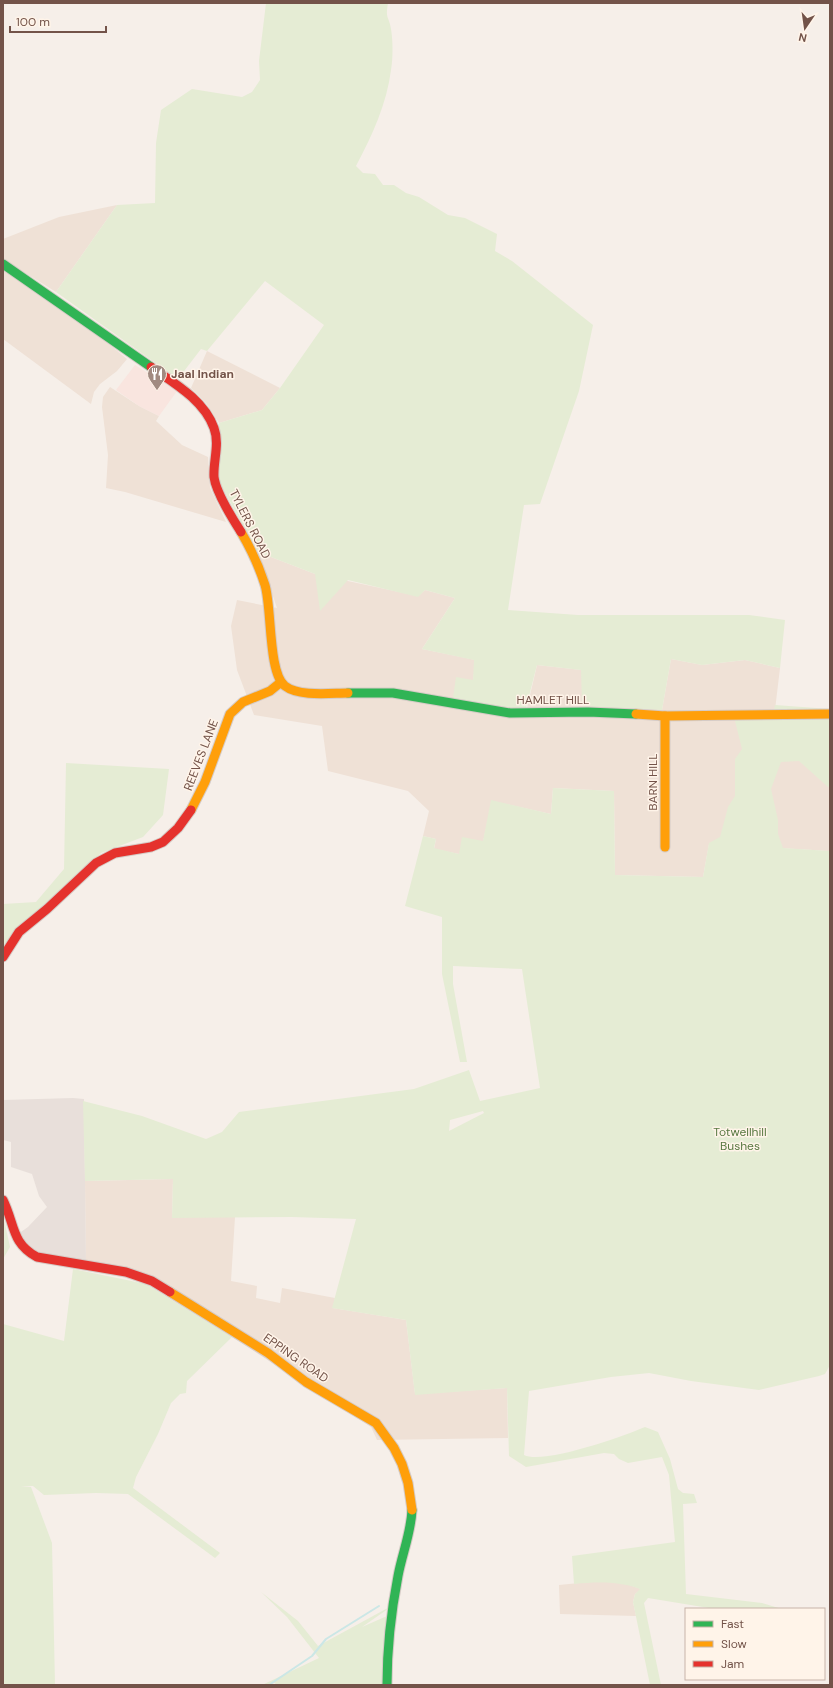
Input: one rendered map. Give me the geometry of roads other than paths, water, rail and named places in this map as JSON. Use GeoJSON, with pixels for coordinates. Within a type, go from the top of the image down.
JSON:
{"type":"FeatureCollection","features":[{"type":"Feature","properties":{"kind":"street","name":"TYLERS ROAD"},"geometry":{"type":"LineString","coordinates":[[3,264],[183,389],[200,405],[210,419],[214,428],[216,441],[214,478],[225,506],[254,555],[265,586],[271,621],[272,661],[281,682]]}},
{"type":"Feature","properties":{"kind":"street","name":"HAMLET HILL"},"geometry":{"type":"LineString","coordinates":[[281,682],[292,689],[306,692],[393,692],[510,713],[588,712],[664,716],[830,714]]}},
{"type":"Feature","properties":{"kind":"street","name":"REEVES LANE"},"geometry":{"type":"LineString","coordinates":[[3,957],[14,937],[27,924],[98,862],[116,853],[162,844],[169,838],[187,815],[207,778],[231,711],[240,703],[275,689],[281,682]]}},
{"type":"Feature","properties":{"kind":"street","name":"BARN HILL"},"geometry":{"type":"LineString","coordinates":[[664,716],[665,848]]}},
{"type":"Feature","properties":{"kind":"street","name":"EPPING ROAD"},"geometry":{"type":"LineString","coordinates":[[3,1200],[17,1244],[29,1254],[37,1258],[126,1272],[152,1280],[268,1353],[306,1382],[376,1423],[394,1448],[402,1464],[408,1483],[412,1511],[410,1528],[398,1575],[387,1655],[387,1685]]}},
{"type":"Feature","properties":{"kind":"waterway"},"geometry":{"type":"LineString","coordinates":[[269,1685],[312,1656],[326,1639],[379,1606]]}},
{"type":"Feature","properties":{"kind":"place","name":"Jaal Indian"},"geometry":{"type":"Point","coordinates":[157,391]}},
{"type":"Feature","properties":{"kind":"park label","name":"Totwellhill Bushes"},"geometry":{"type":"Point","coordinates":[740,1139]}}]}
